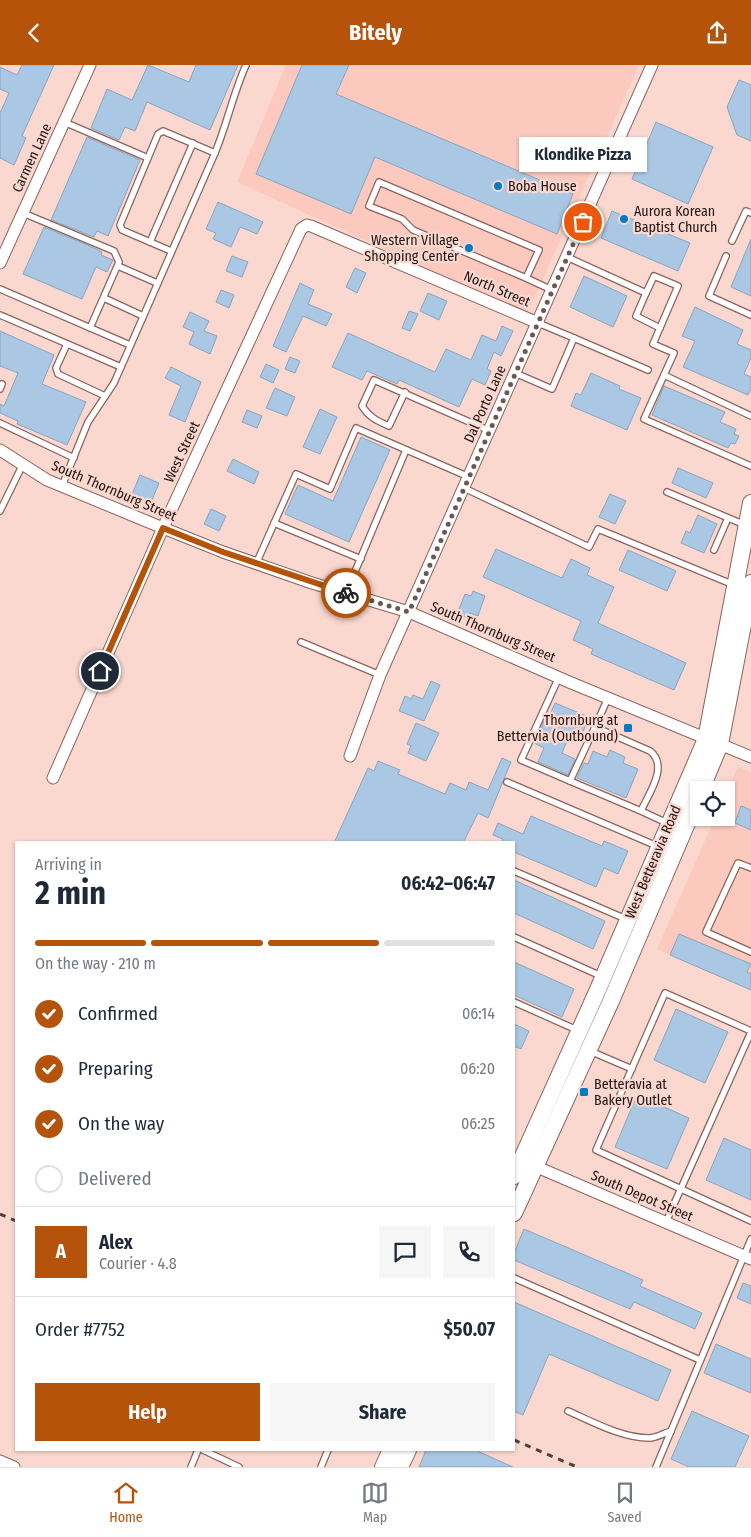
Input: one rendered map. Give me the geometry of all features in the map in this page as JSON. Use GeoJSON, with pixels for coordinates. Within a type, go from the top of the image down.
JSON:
{"type":"FeatureCollection","features":[{"type":"Feature","properties":{"kind":"main road","name":"West Betteravia Road"},"geometry":{"type":"LineString","coordinates":[[703,781],[713,742],[743,585],[747,526],[751,503]]}},
{"type":"Feature","properties":{"kind":"main road","name":"West Betteravia Road"},"geometry":{"type":"LineString","coordinates":[[515,1209],[528,1163],[579,1031],[669,824],[713,742]]}},
{"type":"Feature","properties":{"kind":"main road","name":"West Betteravia Road"},"geometry":{"type":"LineString","coordinates":[[515,1175],[528,1163],[588,1051],[690,816]]}},
{"type":"Feature","properties":{"kind":"main road"},"geometry":{"type":"LineString","coordinates":[[383,1467],[391,1451]]}},
{"type":"Feature","properties":{"kind":"main road"},"geometry":{"type":"LineString","coordinates":[[400,1467],[408,1451]]}},
{"type":"Feature","properties":{"kind":"street","name":"Carmen Lane"},"geometry":{"type":"LineString","coordinates":[[0,263],[90,65]]}},
{"type":"Feature","properties":{"kind":"street","name":"Dal Porto Lane"},"geometry":{"type":"LineString","coordinates":[[350,756],[380,675],[652,65]]}},
{"type":"Feature","properties":{"kind":"street","name":"North Street"},"geometry":{"type":"LineString","coordinates":[[307,225],[538,323]]}},
{"type":"Feature","properties":{"kind":"street","name":"West Street"},"geometry":{"type":"LineString","coordinates":[[53,778],[163,528],[301,229],[307,225]]}},
{"type":"Feature","properties":{"kind":"street","name":"South Thornburg Street"},"geometry":{"type":"LineString","coordinates":[[0,450],[22,465],[62,487],[256,564],[409,612],[751,757]]}},
{"type":"Feature","properties":{"kind":"street","name":"South Depot Street"},"geometry":{"type":"LineString","coordinates":[[528,1163],[747,1258]]}},
{"type":"Feature","properties":{"kind":"street"},"geometry":{"type":"LineString","coordinates":[[0,1461],[14,1467]]}},
{"type":"Feature","properties":{"kind":"lane"},"geometry":{"type":"LineString","coordinates":[[62,487],[88,422],[121,367],[215,153],[227,124],[234,91],[246,65]]}},
{"type":"Feature","properties":{"kind":"lane"},"geometry":{"type":"LineString","coordinates":[[64,122],[148,158]]}},
{"type":"Feature","properties":{"kind":"lane"},"geometry":{"type":"LineString","coordinates":[[171,251],[122,230],[120,225],[158,134],[163,131],[215,153]]}},
{"type":"Feature","properties":{"kind":"lane"},"geometry":{"type":"LineString","coordinates":[[150,242],[193,143]]}},
{"type":"Feature","properties":{"kind":"lane"},"geometry":{"type":"LineString","coordinates":[[526,278],[538,250],[379,182],[369,206],[402,219],[413,230],[552,290]]}},
{"type":"Feature","properties":{"kind":"lane"},"geometry":{"type":"LineString","coordinates":[[732,241],[746,211],[751,213]]}},
{"type":"Feature","properties":{"kind":"lane"},"geometry":{"type":"LineString","coordinates":[[23,213],[114,251],[120,262],[90,328]]}},
{"type":"Feature","properties":{"kind":"lane"},"geometry":{"type":"LineString","coordinates":[[726,256],[709,296],[751,315]]}},
{"type":"Feature","properties":{"kind":"lane"},"geometry":{"type":"LineString","coordinates":[[567,257],[646,293]]}},
{"type":"Feature","properties":{"kind":"lane"},"geometry":{"type":"LineString","coordinates":[[118,266],[158,283]]}},
{"type":"Feature","properties":{"kind":"lane"},"geometry":{"type":"LineString","coordinates":[[660,328],[636,316],[654,276],[678,287],[653,344],[674,353],[644,419],[751,466]]}},
{"type":"Feature","properties":{"kind":"lane"},"geometry":{"type":"LineString","coordinates":[[0,289],[130,345]]}},
{"type":"Feature","properties":{"kind":"lane"},"geometry":{"type":"LineString","coordinates":[[104,298],[143,316]]}},
{"type":"Feature","properties":{"kind":"lane"},"geometry":{"type":"LineString","coordinates":[[0,315],[121,367]]}},
{"type":"Feature","properties":{"kind":"lane"},"geometry":{"type":"LineString","coordinates":[[538,323],[648,370]]}},
{"type":"Feature","properties":{"kind":"lane"},"geometry":{"type":"LineString","coordinates":[[515,373],[552,389],[574,338]]}},
{"type":"Feature","properties":{"kind":"lane"},"geometry":{"type":"LineString","coordinates":[[67,344],[56,368],[58,374],[105,396]]}},
{"type":"Feature","properties":{"kind":"lane"},"geometry":{"type":"LineString","coordinates":[[664,375],[751,416]]}},
{"type":"Feature","properties":{"kind":"lane"},"geometry":{"type":"LineString","coordinates":[[405,392],[389,426],[372,418],[362,406],[374,380],[405,392],[490,431]]}},
{"type":"Feature","properties":{"kind":"lane"},"geometry":{"type":"LineString","coordinates":[[0,423],[74,458]]}},
{"type":"Feature","properties":{"kind":"lane"},"geometry":{"type":"LineString","coordinates":[[256,564],[296,474],[330,489],[356,428],[469,477]]}},
{"type":"Feature","properties":{"kind":"lane"},"geometry":{"type":"LineString","coordinates":[[346,593],[406,450]]}},
{"type":"Feature","properties":{"kind":"lane"},"geometry":{"type":"LineString","coordinates":[[0,511],[22,465]]}},
{"type":"Feature","properties":{"kind":"lane"},"geometry":{"type":"LineString","coordinates":[[464,488],[589,547],[598,529],[743,585]]}},
{"type":"Feature","properties":{"kind":"lane"},"geometry":{"type":"LineString","coordinates":[[667,492],[747,526]]}},
{"type":"Feature","properties":{"kind":"lane"},"geometry":{"type":"LineString","coordinates":[[714,550],[728,518]]}},
{"type":"Feature","properties":{"kind":"lane"},"geometry":{"type":"LineString","coordinates":[[274,523],[361,559]]}},
{"type":"Feature","properties":{"kind":"lane"},"geometry":{"type":"LineString","coordinates":[[301,641],[380,675]]}},
{"type":"Feature","properties":{"kind":"lane"},"geometry":{"type":"LineString","coordinates":[[559,677],[521,760],[669,824]]}},
{"type":"Feature","properties":{"kind":"lane"},"geometry":{"type":"LineString","coordinates":[[570,781],[608,698]]}},
{"type":"Feature","properties":{"kind":"lane"},"geometry":{"type":"LineString","coordinates":[[595,727],[650,751],[657,758],[659,769],[641,811]]}},
{"type":"Feature","properties":{"kind":"lane"},"geometry":{"type":"LineString","coordinates":[[508,783],[659,847]]}},
{"type":"Feature","properties":{"kind":"lane"},"geometry":{"type":"LineString","coordinates":[[751,868],[738,863],[706,933],[751,952]]}},
{"type":"Feature","properties":{"kind":"lane"},"geometry":{"type":"LineString","coordinates":[[515,871],[628,920]]}},
{"type":"Feature","properties":{"kind":"lane"},"geometry":{"type":"LineString","coordinates":[[515,937],[603,977]]}},
{"type":"Feature","properties":{"kind":"lane"},"geometry":{"type":"LineString","coordinates":[[666,1222],[680,1189],[751,1031],[665,993],[596,1150],[680,1189],[751,1221]]}},
{"type":"Feature","properties":{"kind":"lane"},"geometry":{"type":"LineString","coordinates":[[515,1002],[579,1031]]}},
{"type":"Feature","properties":{"kind":"lane"},"geometry":{"type":"LineString","coordinates":[[588,1051],[632,1069]]}},
{"type":"Feature","properties":{"kind":"lane"},"geometry":{"type":"LineString","coordinates":[[656,1467],[700,1360],[747,1258],[751,1239]]}},
{"type":"Feature","properties":{"kind":"lane"},"geometry":{"type":"LineString","coordinates":[[515,1279],[700,1360]]}},
{"type":"Feature","properties":{"kind":"lane"},"geometry":{"type":"LineString","coordinates":[[568,1411],[613,1430],[637,1437],[651,1438],[671,1431]]}},
{"type":"Feature","properties":{"kind":"lane"},"geometry":{"type":"LineString","coordinates":[[191,1467],[198,1451]]}},
{"type":"Feature","properties":{"kind":"lane"},"geometry":{"type":"LineString","coordinates":[[205,1451],[239,1467]]}},
{"type":"Feature","properties":{"kind":"lane"},"geometry":{"type":"LineString","coordinates":[[321,1467],[328,1451]]}},
{"type":"Feature","properties":{"kind":"lane"},"geometry":{"type":"LineString","coordinates":[[219,1467],[222,1459]]}},
{"type":"Feature","properties":{"kind":"shaded area","name":"Western Village Shopping Center"},"geometry":{"type":"Polygon","coordinates":[[[286,65],[639,65],[527,314],[237,182],[286,65]]]}},
{"type":"Feature","properties":{"kind":"shaded area"},"geometry":{"type":"Polygon","coordinates":[[[738,767],[751,772],[751,990],[657,949],[711,826],[735,826],[735,781],[732,781],[738,767]]]}},
{"type":"Feature","properties":{"kind":"building"},"geometry":{"type":"Polygon","coordinates":[[[22,65],[54,65],[22,136],[26,138],[14,165],[0,158],[0,113],[9,93],[0,89],[0,67],[17,75],[22,65]]]}},
{"type":"Feature","properties":{"kind":"building"},"geometry":{"type":"Polygon","coordinates":[[[148,65],[189,82],[196,65],[238,65],[210,130],[147,102],[135,131],[125,127],[119,140],[91,128],[107,89],[132,100],[148,65]]]}},
{"type":"Feature","properties":{"kind":"building"},"geometry":{"type":"Polygon","coordinates":[[[302,65],[349,65],[336,94],[573,194],[557,234],[375,157],[351,214],[256,174],[302,65]]]}},
{"type":"Feature","properties":{"kind":"building"},"geometry":{"type":"Polygon","coordinates":[[[739,80],[751,85],[751,141],[737,135],[727,107],[739,80]]]}},
{"type":"Feature","properties":{"kind":"building"},"geometry":{"type":"Polygon","coordinates":[[[656,122],[713,147],[688,204],[632,179],[656,122]]]}},
{"type":"Feature","properties":{"kind":"building"},"geometry":{"type":"Polygon","coordinates":[[[87,137],[140,160],[108,236],[97,231],[94,237],[51,220],[87,137]]]}},
{"type":"Feature","properties":{"kind":"building"},"geometry":{"type":"Polygon","coordinates":[[[218,202],[263,222],[257,234],[240,227],[231,247],[213,239],[216,233],[206,229],[218,202]]]}},
{"type":"Feature","properties":{"kind":"building"},"geometry":{"type":"Polygon","coordinates":[[[612,211],[690,243],[678,271],[601,238],[612,211]]]}},
{"type":"Feature","properties":{"kind":"building"},"geometry":{"type":"Polygon","coordinates":[[[44,227],[90,246],[102,252],[101,255],[113,260],[107,272],[96,267],[82,299],[23,274],[44,227]]]}},
{"type":"Feature","properties":{"kind":"building"},"geometry":{"type":"Polygon","coordinates":[[[751,239],[751,296],[731,287],[751,239]]]}},
{"type":"Feature","properties":{"kind":"building"},"geometry":{"type":"Polygon","coordinates":[[[232,256],[248,262],[242,277],[226,271],[232,256]]]}},
{"type":"Feature","properties":{"kind":"building"},"geometry":{"type":"Polygon","coordinates":[[[355,268],[366,273],[357,293],[346,287],[355,268]]]}},
{"type":"Feature","properties":{"kind":"building"},"geometry":{"type":"Polygon","coordinates":[[[584,276],[627,296],[613,327],[570,307],[584,276]]]}},
{"type":"Feature","properties":{"kind":"building"},"geometry":{"type":"Polygon","coordinates":[[[300,283],[314,290],[308,304],[332,314],[326,326],[303,316],[286,352],[273,346],[300,283]]]}},
{"type":"Feature","properties":{"kind":"building"},"geometry":{"type":"Polygon","coordinates":[[[221,290],[234,295],[229,308],[216,302],[221,290]]]}},
{"type":"Feature","properties":{"kind":"building"},"geometry":{"type":"Polygon","coordinates":[[[428,293],[447,301],[439,320],[420,311],[428,293]]]}},
{"type":"Feature","properties":{"kind":"building"},"geometry":{"type":"Polygon","coordinates":[[[695,307],[743,330],[737,344],[751,350],[751,358],[744,374],[751,377],[751,389],[748,395],[683,367],[695,341],[682,336],[695,307]]]}},
{"type":"Feature","properties":{"kind":"building"},"geometry":{"type":"Polygon","coordinates":[[[409,311],[418,314],[410,331],[402,328],[409,311]]]}},
{"type":"Feature","properties":{"kind":"building"},"geometry":{"type":"Polygon","coordinates":[[[190,312],[209,321],[204,331],[217,336],[210,354],[189,344],[194,332],[183,327],[190,312]]]}},
{"type":"Feature","properties":{"kind":"building"},"geometry":{"type":"Polygon","coordinates":[[[502,326],[513,331],[501,356],[494,352],[487,369],[491,371],[485,385],[472,379],[459,407],[399,380],[397,384],[367,371],[362,380],[332,367],[348,333],[435,372],[446,349],[471,360],[482,335],[496,341],[502,326]]]}},
{"type":"Feature","properties":{"kind":"building"},"geometry":{"type":"Polygon","coordinates":[[[0,331],[54,355],[42,384],[86,402],[67,445],[17,424],[18,421],[0,413],[0,404],[4,406],[18,373],[0,366],[0,331]]]}},
{"type":"Feature","properties":{"kind":"building"},"geometry":{"type":"Polygon","coordinates":[[[290,357],[300,361],[295,373],[285,369],[290,357]]]}},
{"type":"Feature","properties":{"kind":"building"},"geometry":{"type":"Polygon","coordinates":[[[266,364],[279,370],[273,383],[260,377],[266,364]]]}},
{"type":"Feature","properties":{"kind":"building"},"geometry":{"type":"Polygon","coordinates":[[[171,367],[201,382],[185,422],[169,415],[181,386],[165,378],[171,367]]]}},
{"type":"Feature","properties":{"kind":"building"},"geometry":{"type":"Polygon","coordinates":[[[591,373],[620,386],[619,389],[641,398],[627,430],[571,406],[576,393],[581,395],[591,373]]]}},
{"type":"Feature","properties":{"kind":"building"},"geometry":{"type":"Polygon","coordinates":[[[664,386],[725,412],[720,422],[736,429],[734,434],[739,436],[735,444],[731,443],[728,448],[652,415],[664,386]]]}},
{"type":"Feature","properties":{"kind":"building"},"geometry":{"type":"Polygon","coordinates":[[[275,388],[295,397],[287,416],[266,408],[275,388]]]}},
{"type":"Feature","properties":{"kind":"building"},"geometry":{"type":"Polygon","coordinates":[[[320,409],[337,417],[320,454],[303,447],[320,409]]]}},
{"type":"Feature","properties":{"kind":"building"},"geometry":{"type":"Polygon","coordinates":[[[247,410],[262,416],[257,428],[242,422],[247,410]]]}},
{"type":"Feature","properties":{"kind":"building"},"geometry":{"type":"Polygon","coordinates":[[[361,437],[390,450],[349,542],[285,514],[298,485],[333,501],[361,437]]]}},
{"type":"Feature","properties":{"kind":"building"},"geometry":{"type":"Polygon","coordinates":[[[233,459],[259,472],[254,484],[227,471],[233,459]]]}},
{"type":"Feature","properties":{"kind":"building"},"geometry":{"type":"Polygon","coordinates":[[[678,468],[713,483],[706,498],[672,483],[678,468]]]}},
{"type":"Feature","properties":{"kind":"building"},"geometry":{"type":"Polygon","coordinates":[[[140,475],[159,483],[150,505],[131,497],[140,475]]]}},
{"type":"Feature","properties":{"kind":"building"},"geometry":{"type":"Polygon","coordinates":[[[610,494],[626,501],[615,524],[599,517],[610,494]]]}},
{"type":"Feature","properties":{"kind":"building"},"geometry":{"type":"Polygon","coordinates":[[[211,509],[226,516],[219,531],[204,524],[211,509]]]}},
{"type":"Feature","properties":{"kind":"building"},"geometry":{"type":"Polygon","coordinates":[[[698,515],[717,524],[704,553],[681,543],[686,531],[690,533],[698,515]]]}},
{"type":"Feature","properties":{"kind":"building"},"geometry":{"type":"Polygon","coordinates":[[[496,549],[562,578],[571,559],[590,568],[587,575],[614,587],[598,623],[686,663],[674,690],[591,654],[593,649],[573,640],[581,621],[483,577],[496,549]]]}},
{"type":"Feature","properties":{"kind":"building"},"geometry":{"type":"Polygon","coordinates":[[[628,550],[676,571],[667,591],[619,570],[628,550]]]}},
{"type":"Feature","properties":{"kind":"building"},"geometry":{"type":"Polygon","coordinates":[[[473,591],[485,596],[478,616],[470,613],[468,618],[457,614],[465,594],[471,596],[473,591]]]}},
{"type":"Feature","properties":{"kind":"building"},"geometry":{"type":"Polygon","coordinates":[[[431,681],[440,685],[424,721],[399,711],[405,696],[411,699],[413,695],[423,699],[431,681]]]}},
{"type":"Feature","properties":{"kind":"building"},"geometry":{"type":"Polygon","coordinates":[[[555,703],[589,717],[581,737],[571,732],[562,753],[575,759],[568,775],[538,762],[544,748],[534,743],[555,703]]]}},
{"type":"Feature","properties":{"kind":"building"},"geometry":{"type":"Polygon","coordinates":[[[416,723],[439,733],[426,761],[408,753],[411,746],[407,744],[416,723]]]}},
{"type":"Feature","properties":{"kind":"building"},"geometry":{"type":"Polygon","coordinates":[[[610,750],[625,757],[623,763],[638,769],[626,798],[577,778],[584,763],[588,764],[593,751],[607,757],[610,750]]]}},
{"type":"Feature","properties":{"kind":"building"},"geometry":{"type":"Polygon","coordinates":[[[502,758],[511,762],[488,818],[478,813],[464,841],[335,841],[368,768],[374,771],[378,761],[400,770],[398,774],[445,794],[450,783],[466,790],[469,782],[488,790],[502,758]]]}},
{"type":"Feature","properties":{"kind":"building"},"geometry":{"type":"Polygon","coordinates":[[[741,806],[751,810],[751,830],[735,823],[741,806]]]}},
{"type":"Feature","properties":{"kind":"building"},"geometry":{"type":"Polygon","coordinates":[[[531,816],[602,846],[604,841],[628,851],[618,874],[604,868],[596,887],[515,852],[515,841],[502,841],[503,839],[493,835],[498,823],[523,834],[531,816]]]}},
{"type":"Feature","properties":{"kind":"building"},"geometry":{"type":"Polygon","coordinates":[[[515,880],[605,921],[593,949],[515,913],[515,880]]]}},
{"type":"Feature","properties":{"kind":"building"},"geometry":{"type":"Polygon","coordinates":[[[679,934],[751,964],[747,972],[751,974],[751,990],[670,955],[679,934]]]}},
{"type":"Feature","properties":{"kind":"building"},"geometry":{"type":"Polygon","coordinates":[[[515,962],[574,989],[562,1017],[515,995],[515,962]]]}},
{"type":"Feature","properties":{"kind":"building"},"geometry":{"type":"Polygon","coordinates":[[[676,1009],[728,1032],[705,1083],[654,1060],[676,1009]]]}},
{"type":"Feature","properties":{"kind":"building"},"geometry":{"type":"Polygon","coordinates":[[[515,1024],[529,1031],[521,1049],[515,1046],[515,1024]]]}},
{"type":"Feature","properties":{"kind":"building"},"geometry":{"type":"Polygon","coordinates":[[[637,1095],[689,1118],[667,1169],[615,1147],[637,1095]]]}},
{"type":"Feature","properties":{"kind":"building"},"geometry":{"type":"Polygon","coordinates":[[[724,1138],[751,1150],[751,1200],[706,1180],[724,1138]]]}},
{"type":"Feature","properties":{"kind":"building"},"geometry":{"type":"Polygon","coordinates":[[[524,1229],[643,1280],[640,1286],[702,1313],[695,1329],[634,1302],[630,1309],[515,1260],[515,1251],[524,1229]]]}},
{"type":"Feature","properties":{"kind":"building"},"geometry":{"type":"Polygon","coordinates":[[[743,1283],[751,1286],[751,1304],[737,1298],[743,1283]]]}},
{"type":"Feature","properties":{"kind":"building"},"geometry":{"type":"Polygon","coordinates":[[[515,1302],[671,1370],[658,1401],[549,1354],[523,1415],[515,1411],[515,1302]]]}},
{"type":"Feature","properties":{"kind":"building"},"geometry":{"type":"Polygon","coordinates":[[[716,1344],[751,1359],[751,1393],[704,1373],[716,1344]]]}},
{"type":"Feature","properties":{"kind":"building"},"geometry":{"type":"Polygon","coordinates":[[[692,1411],[749,1436],[735,1467],[689,1467],[671,1459],[692,1411]]]}},
{"type":"Feature","properties":{"kind":"building"},"geometry":{"type":"Polygon","coordinates":[[[426,1451],[477,1451],[513,1467],[419,1467],[426,1451]]]}},
{"type":"Feature","properties":{"kind":"railway"},"geometry":{"type":"LineString","coordinates":[[0,1214],[15,1221]]}},
{"type":"Feature","properties":{"kind":"railway"},"geometry":{"type":"LineString","coordinates":[[515,1440],[577,1467]]}},
{"type":"Feature","properties":{"kind":"way so far"},"geometry":{"type":"LineString","coordinates":[[346,593],[409,612],[583,222]]}},
{"type":"Feature","properties":{"kind":"place","name":"Boba House"},"geometry":{"type":"Point","coordinates":[498,186]}},
{"type":"Feature","properties":{"kind":"place","name":"Aurora Korean Baptist Church"},"geometry":{"type":"Point","coordinates":[624,219]}},
{"type":"Feature","properties":{"kind":"place","name":"Klondike Pizza"},"geometry":{"type":"Point","coordinates":[583,222]}},
{"type":"Feature","properties":{"kind":"place","name":"Western Village Shopping Center"},"geometry":{"type":"Point","coordinates":[469,248]}},
{"type":"Feature","properties":{"kind":"place","name":"Thornburg at Bettervia (Outbound)"},"geometry":{"type":"Point","coordinates":[628,728]}},
{"type":"Feature","properties":{"kind":"place","name":"Betteravia at Bakery Outlet"},"geometry":{"type":"Point","coordinates":[584,1092]}},
{"type":"Feature","properties":{"kind":"route"},"geometry":{"type":"LineString","coordinates":[[100,671],[163,528],[223,552],[346,593]]}}]}
